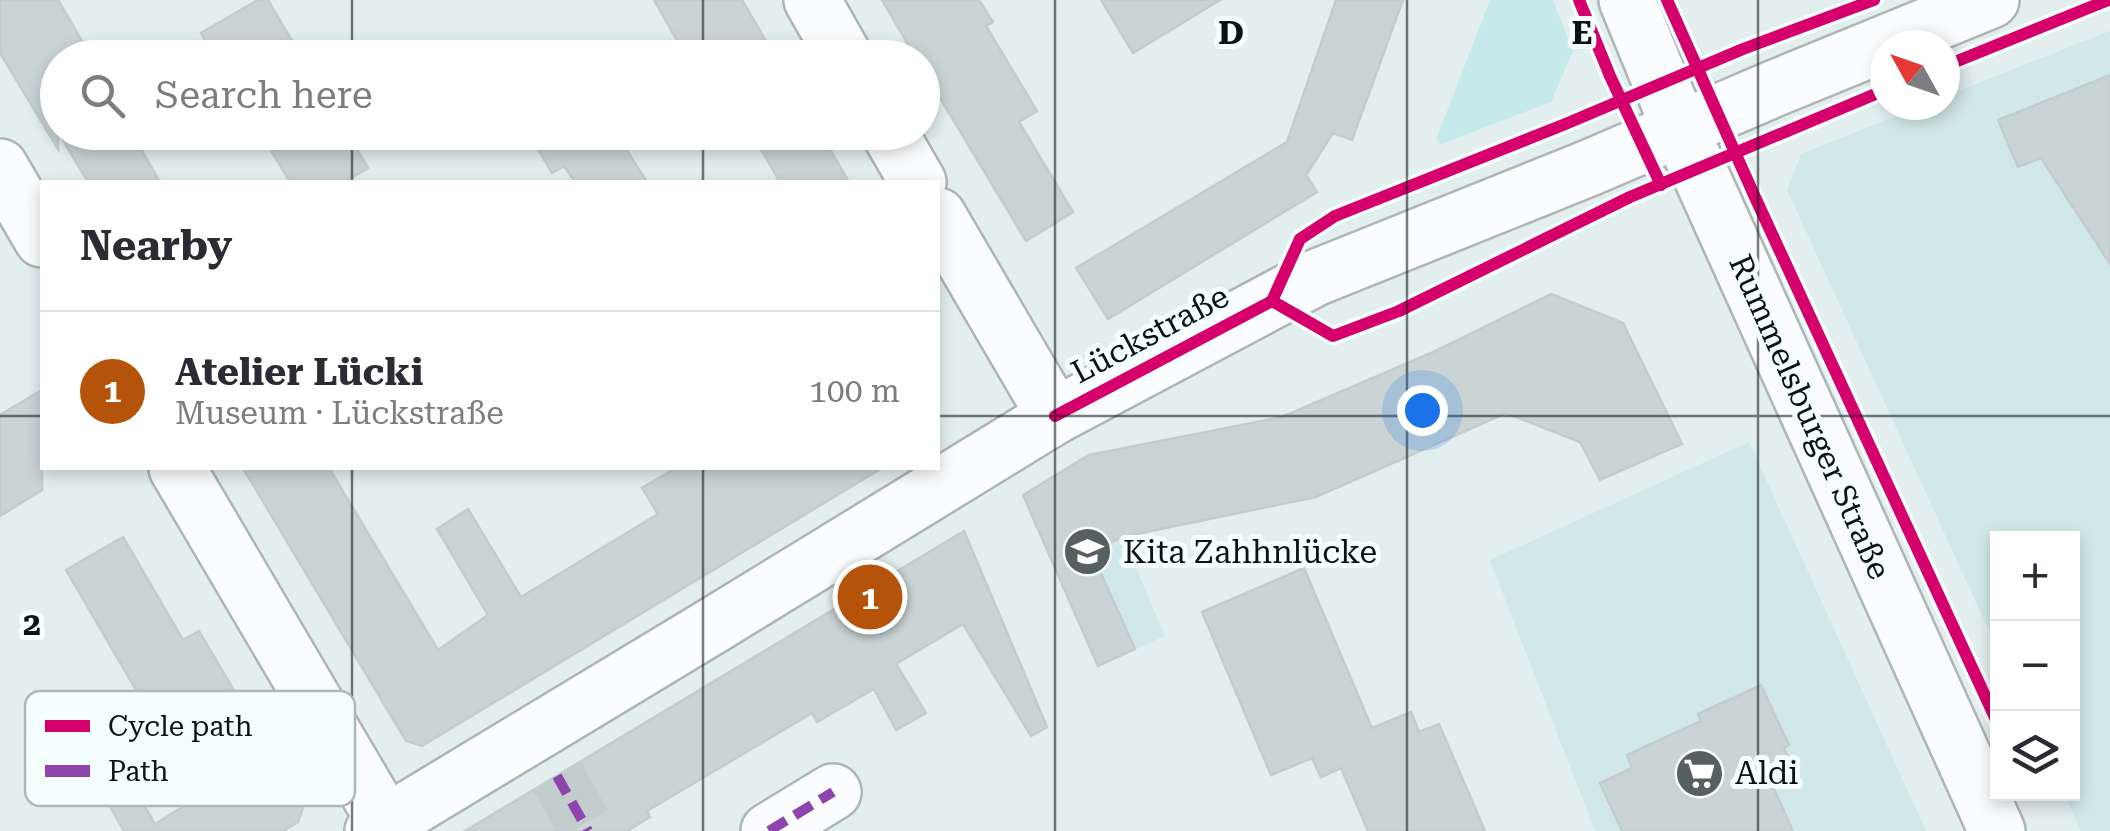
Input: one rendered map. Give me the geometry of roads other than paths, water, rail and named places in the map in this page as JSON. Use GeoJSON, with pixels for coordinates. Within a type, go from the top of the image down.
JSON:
{"type":"FeatureCollection","features":[{"type":"Feature","properties":{"kind":"street"},"geometry":{"type":"LineString","coordinates":[[812,0],[835,40]]}},
{"type":"Feature","properties":{"kind":"street","name":"Rummelsburger Straße"},"geometry":{"type":"LineString","coordinates":[[1628,0],[1680,130],[1997,831]]}},
{"type":"Feature","properties":{"kind":"street","name":"Lückstraße"},"geometry":{"type":"LineString","coordinates":[[380,827],[1055,416],[1315,278],[1992,0]]}},
{"type":"Feature","properties":{"kind":"street"},"geometry":{"type":"LineString","coordinates":[[899,150],[917,180]]}},
{"type":"Feature","properties":{"kind":"street"},"geometry":{"type":"LineString","coordinates":[[0,167],[40,237]]}},
{"type":"Feature","properties":{"kind":"street"},"geometry":{"type":"LineString","coordinates":[[940,219],[1055,416]]}},
{"type":"Feature","properties":{"kind":"street"},"geometry":{"type":"LineString","coordinates":[[178,470],[303,691]]}},
{"type":"Feature","properties":{"kind":"street"},"geometry":{"type":"LineString","coordinates":[[355,783],[380,827]]}},
{"type":"Feature","properties":{"kind":"street"},"geometry":{"type":"LineString","coordinates":[[768,831],[833,792]]}},
{"type":"Feature","properties":{"kind":"tunnel"},"geometry":{"type":"LineString","coordinates":[[557,776],[588,831]]}},
{"type":"Feature","properties":{"kind":"place","name":"Kita Zahhnlücke"},"geometry":{"type":"Point","coordinates":[1088,552]}},
{"type":"Feature","properties":{"kind":"place","name":"Atelier Lücki"},"geometry":{"type":"Point","coordinates":[870,597]}},
{"type":"Feature","properties":{"kind":"place","name":"Aldi"},"geometry":{"type":"Point","coordinates":[1700,773]}}]}
